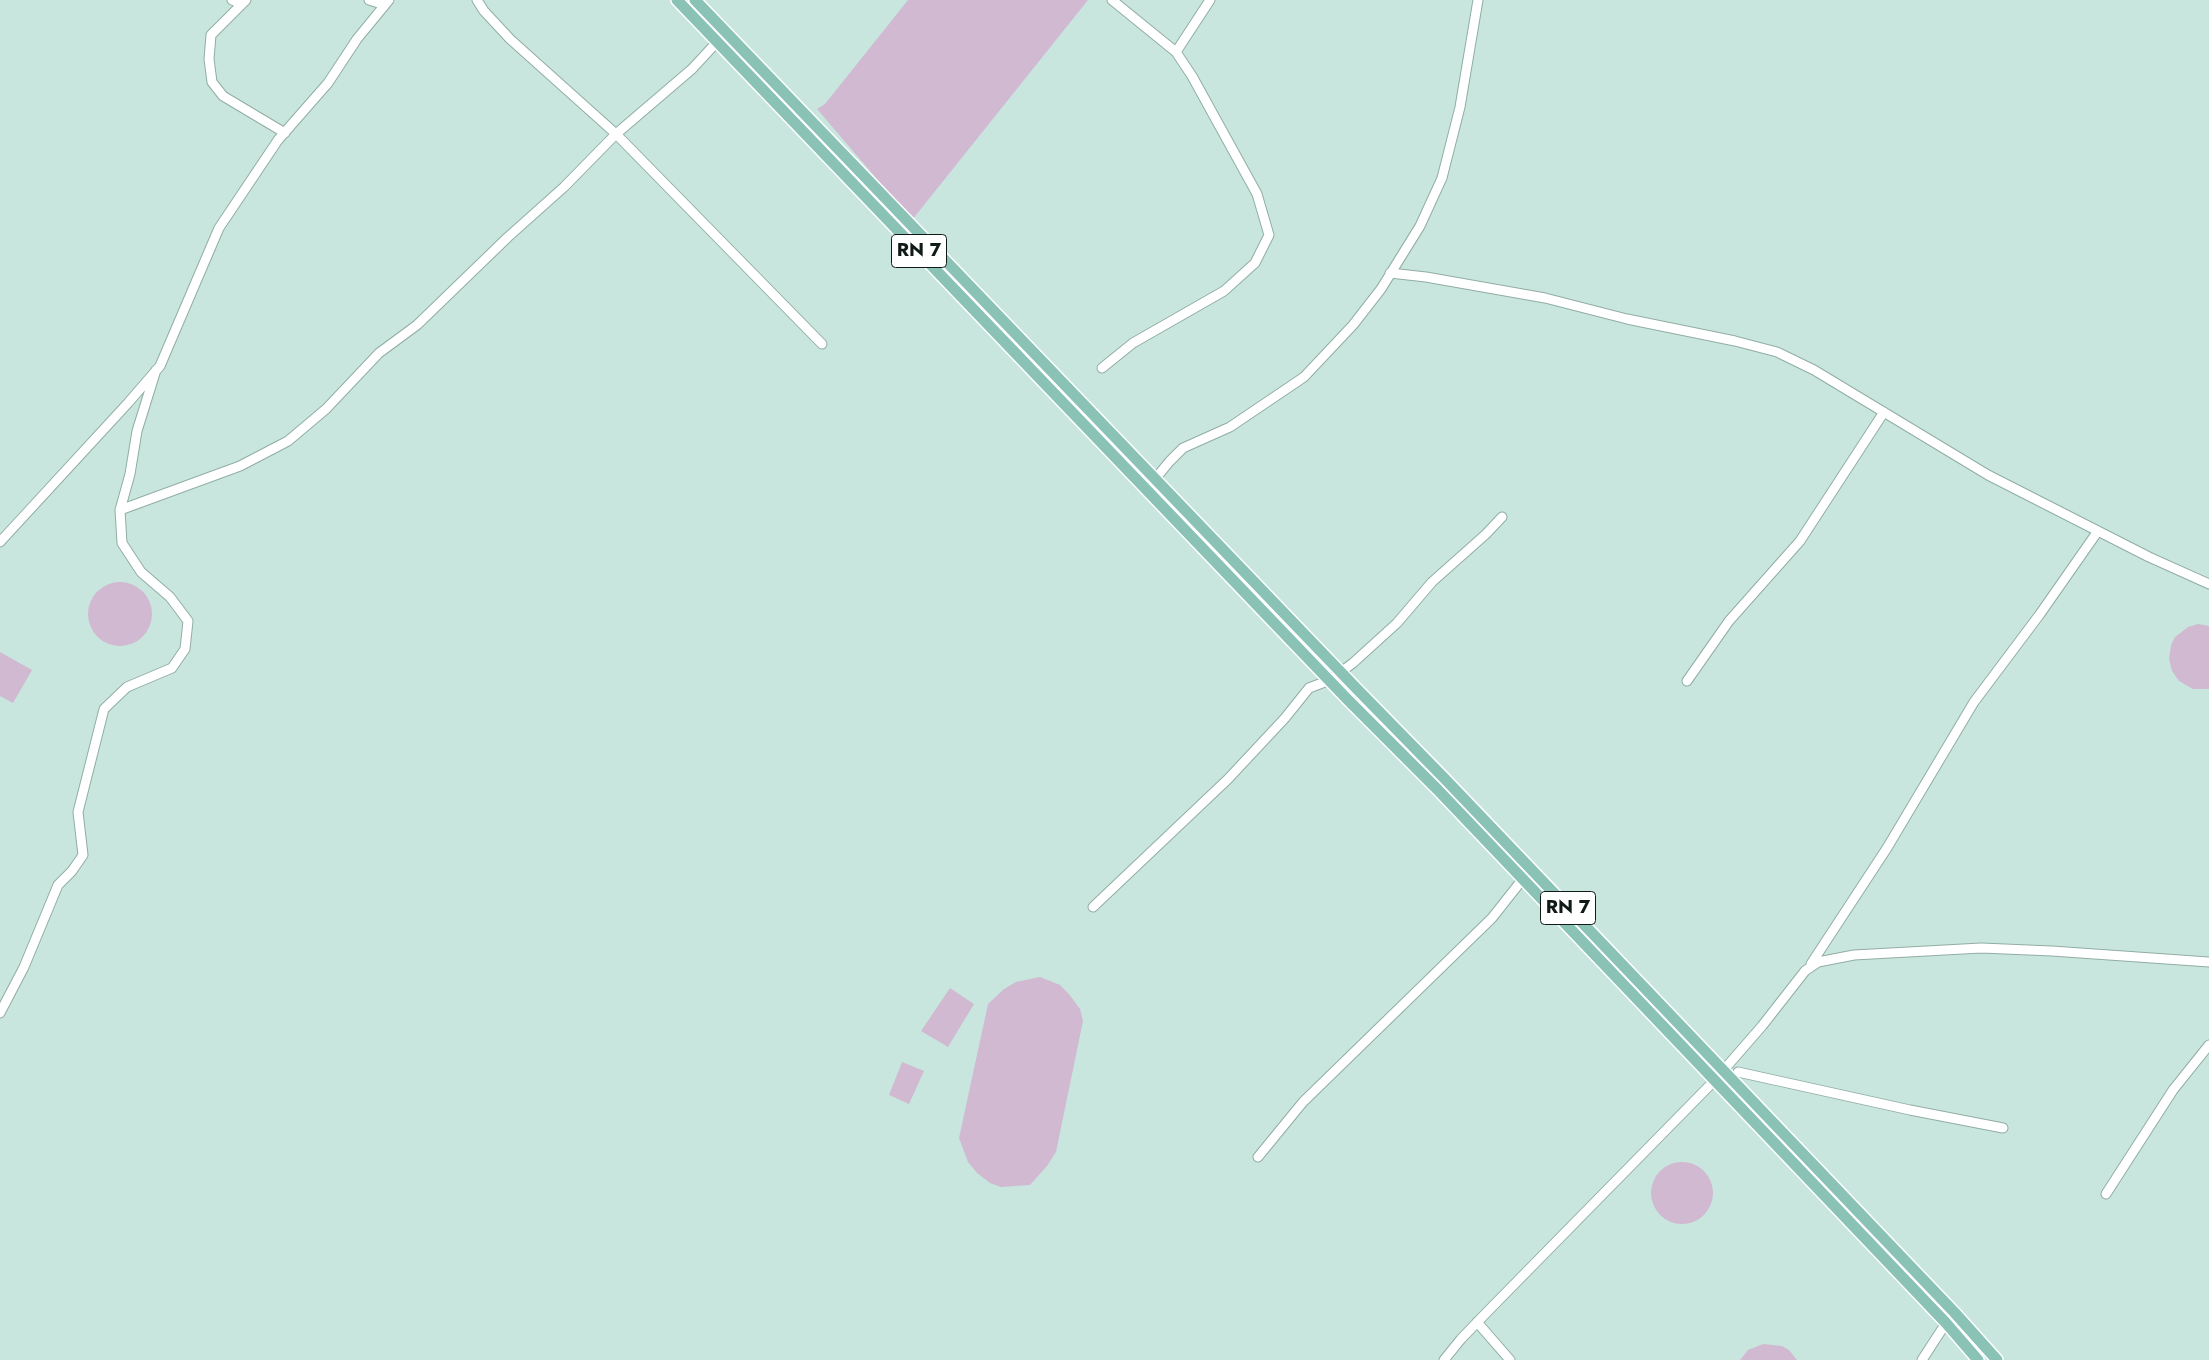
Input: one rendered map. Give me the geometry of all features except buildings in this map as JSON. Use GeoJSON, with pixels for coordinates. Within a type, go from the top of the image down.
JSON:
{"type":"FeatureCollection","features":[{"type":"Feature","properties":{"kind":"main road","name":"RN 7"},"geometry":{"type":"LineString","coordinates":[[677,0],[1715,1080],[1946,1323],[1978,1360]]}},
{"type":"Feature","properties":{"kind":"main road","name":"RN 7"},"geometry":{"type":"LineString","coordinates":[[695,0],[1724,1070],[1955,1313],[1996,1360]]}},
{"type":"Feature","properties":{"kind":"street"},"geometry":{"type":"LineString","coordinates":[[232,0],[244,2]]}},
{"type":"Feature","properties":{"kind":"street"},"geometry":{"type":"LineString","coordinates":[[0,542],[160,366],[219,228],[285,133],[328,83],[357,39],[387,3],[370,0]]}},
{"type":"Feature","properties":{"kind":"street"},"geometry":{"type":"LineString","coordinates":[[477,0],[484,11],[510,38],[616,134],[822,344]]}},
{"type":"Feature","properties":{"kind":"street"},"geometry":{"type":"LineString","coordinates":[[1102,368],[1133,344],[1224,291],[1256,263],[1270,235],[1257,194],[1192,76],[1176,52],[1112,0]]}},
{"type":"Feature","properties":{"kind":"street"},"geometry":{"type":"LineString","coordinates":[[1176,52],[1210,0]]}},
{"type":"Feature","properties":{"kind":"street"},"geometry":{"type":"LineString","coordinates":[[1156,478],[1183,448],[1230,427],[1304,377],[1353,325],[1390,273],[1420,226],[1442,178],[1460,107],[1478,0]]}},
{"type":"Feature","properties":{"kind":"street"},"geometry":{"type":"LineString","coordinates":[[244,2],[211,35],[209,59],[212,82],[223,96],[285,133]]}},
{"type":"Feature","properties":{"kind":"street"},"geometry":{"type":"LineString","coordinates":[[120,510],[240,466],[288,441],[326,409],[379,353],[416,325],[508,237],[564,187],[616,134],[692,69],[717,42]]}},
{"type":"Feature","properties":{"kind":"street"},"geometry":{"type":"LineString","coordinates":[[1390,273],[1426,277],[1545,298],[1627,319],[1735,341],[1777,352],[1814,370],[1988,476],[2148,557],[2209,584]]}},
{"type":"Feature","properties":{"kind":"street"},"geometry":{"type":"LineString","coordinates":[[0,1013],[24,968],[58,885],[72,871],[83,855],[78,812],[104,709],[127,687],[172,668],[185,649],[188,621],[170,597],[141,572],[122,543],[120,510],[130,474],[137,431],[156,370]]}},
{"type":"Feature","properties":{"kind":"street"},"geometry":{"type":"LineString","coordinates":[[1687,681],[1729,621],[1800,541],[1884,412]]}},
{"type":"Feature","properties":{"kind":"street"},"geometry":{"type":"LineString","coordinates":[[1093,908],[1228,779],[1285,718],[1309,688],[1330,680],[1341,672],[1397,623],[1432,582],[1486,534],[1502,517]]}},
{"type":"Feature","properties":{"kind":"street"},"geometry":{"type":"LineString","coordinates":[[1444,1360],[1477,1322],[1715,1080],[1762,1026],[1829,938],[1887,848],[1974,702],[2040,614],[2098,531]]}},
{"type":"Feature","properties":{"kind":"street"},"geometry":{"type":"LineString","coordinates":[[1258,1157],[1303,1102],[1492,918],[1522,880]]}},
{"type":"Feature","properties":{"kind":"street"},"geometry":{"type":"LineString","coordinates":[[1805,971],[1818,962],[1854,955],[1982,948],[2209,962]]}},
{"type":"Feature","properties":{"kind":"street"},"geometry":{"type":"LineString","coordinates":[[2106,1194],[2173,1090],[2209,1045]]}},
{"type":"Feature","properties":{"kind":"street"},"geometry":{"type":"LineString","coordinates":[[1738,1072],[1910,1110],[2003,1128]]}},
{"type":"Feature","properties":{"kind":"street"},"geometry":{"type":"LineString","coordinates":[[1477,1322],[1510,1360]]}},
{"type":"Feature","properties":{"kind":"street"},"geometry":{"type":"LineString","coordinates":[[1922,1360],[1946,1323]]}},
{"type":"Feature","properties":{"kind":"shaded area"},"geometry":{"type":"Polygon","coordinates":[[[908,0],[1088,0],[912,220],[817,109],[825,104],[908,0]]]}},
{"type":"Feature","properties":{"kind":"shaded area"},"geometry":{"type":"Polygon","coordinates":[[[120,582],[132,585],[143,591],[149,602],[152,614],[149,626],[143,637],[132,643],[120,646],[108,643],[97,637],[91,626],[88,614],[91,602],[97,591],[108,585],[120,582]]]}},
{"type":"Feature","properties":{"kind":"shaded area"},"geometry":{"type":"Polygon","coordinates":[[[2198,624],[2209,626],[2209,689],[2193,689],[2179,681],[2172,671],[2169,659],[2171,645],[2175,637],[2188,627],[2198,624]]]}},
{"type":"Feature","properties":{"kind":"shaded area"},"geometry":{"type":"Polygon","coordinates":[[[0,652],[32,670],[13,703],[0,696],[0,652]]]}},
{"type":"Feature","properties":{"kind":"shaded area"},"geometry":{"type":"Polygon","coordinates":[[[1040,977],[1060,985],[1069,994],[1080,1009],[1083,1021],[1056,1152],[1047,1166],[1030,1185],[1001,1187],[990,1183],[977,1173],[968,1162],[959,1138],[988,1004],[1004,989],[1016,982],[1040,977]]]}},
{"type":"Feature","properties":{"kind":"shaded area"},"geometry":{"type":"Polygon","coordinates":[[[950,988],[974,1004],[948,1047],[921,1031],[950,988]]]}},
{"type":"Feature","properties":{"kind":"shaded area"},"geometry":{"type":"Polygon","coordinates":[[[902,1062],[924,1071],[909,1104],[889,1095],[902,1062]]]}},
{"type":"Feature","properties":{"kind":"shaded area"},"geometry":{"type":"Polygon","coordinates":[[[1682,1162],[1694,1164],[1704,1171],[1711,1181],[1713,1193],[1711,1205],[1704,1215],[1694,1222],[1682,1224],[1670,1222],[1660,1215],[1653,1205],[1651,1193],[1653,1181],[1660,1171],[1670,1164],[1682,1162]]]}},
{"type":"Feature","properties":{"kind":"shaded area"},"geometry":{"type":"Polygon","coordinates":[[[1763,1344],[1782,1346],[1789,1350],[1797,1360],[1740,1360],[1748,1350],[1763,1344]]]}}]}
